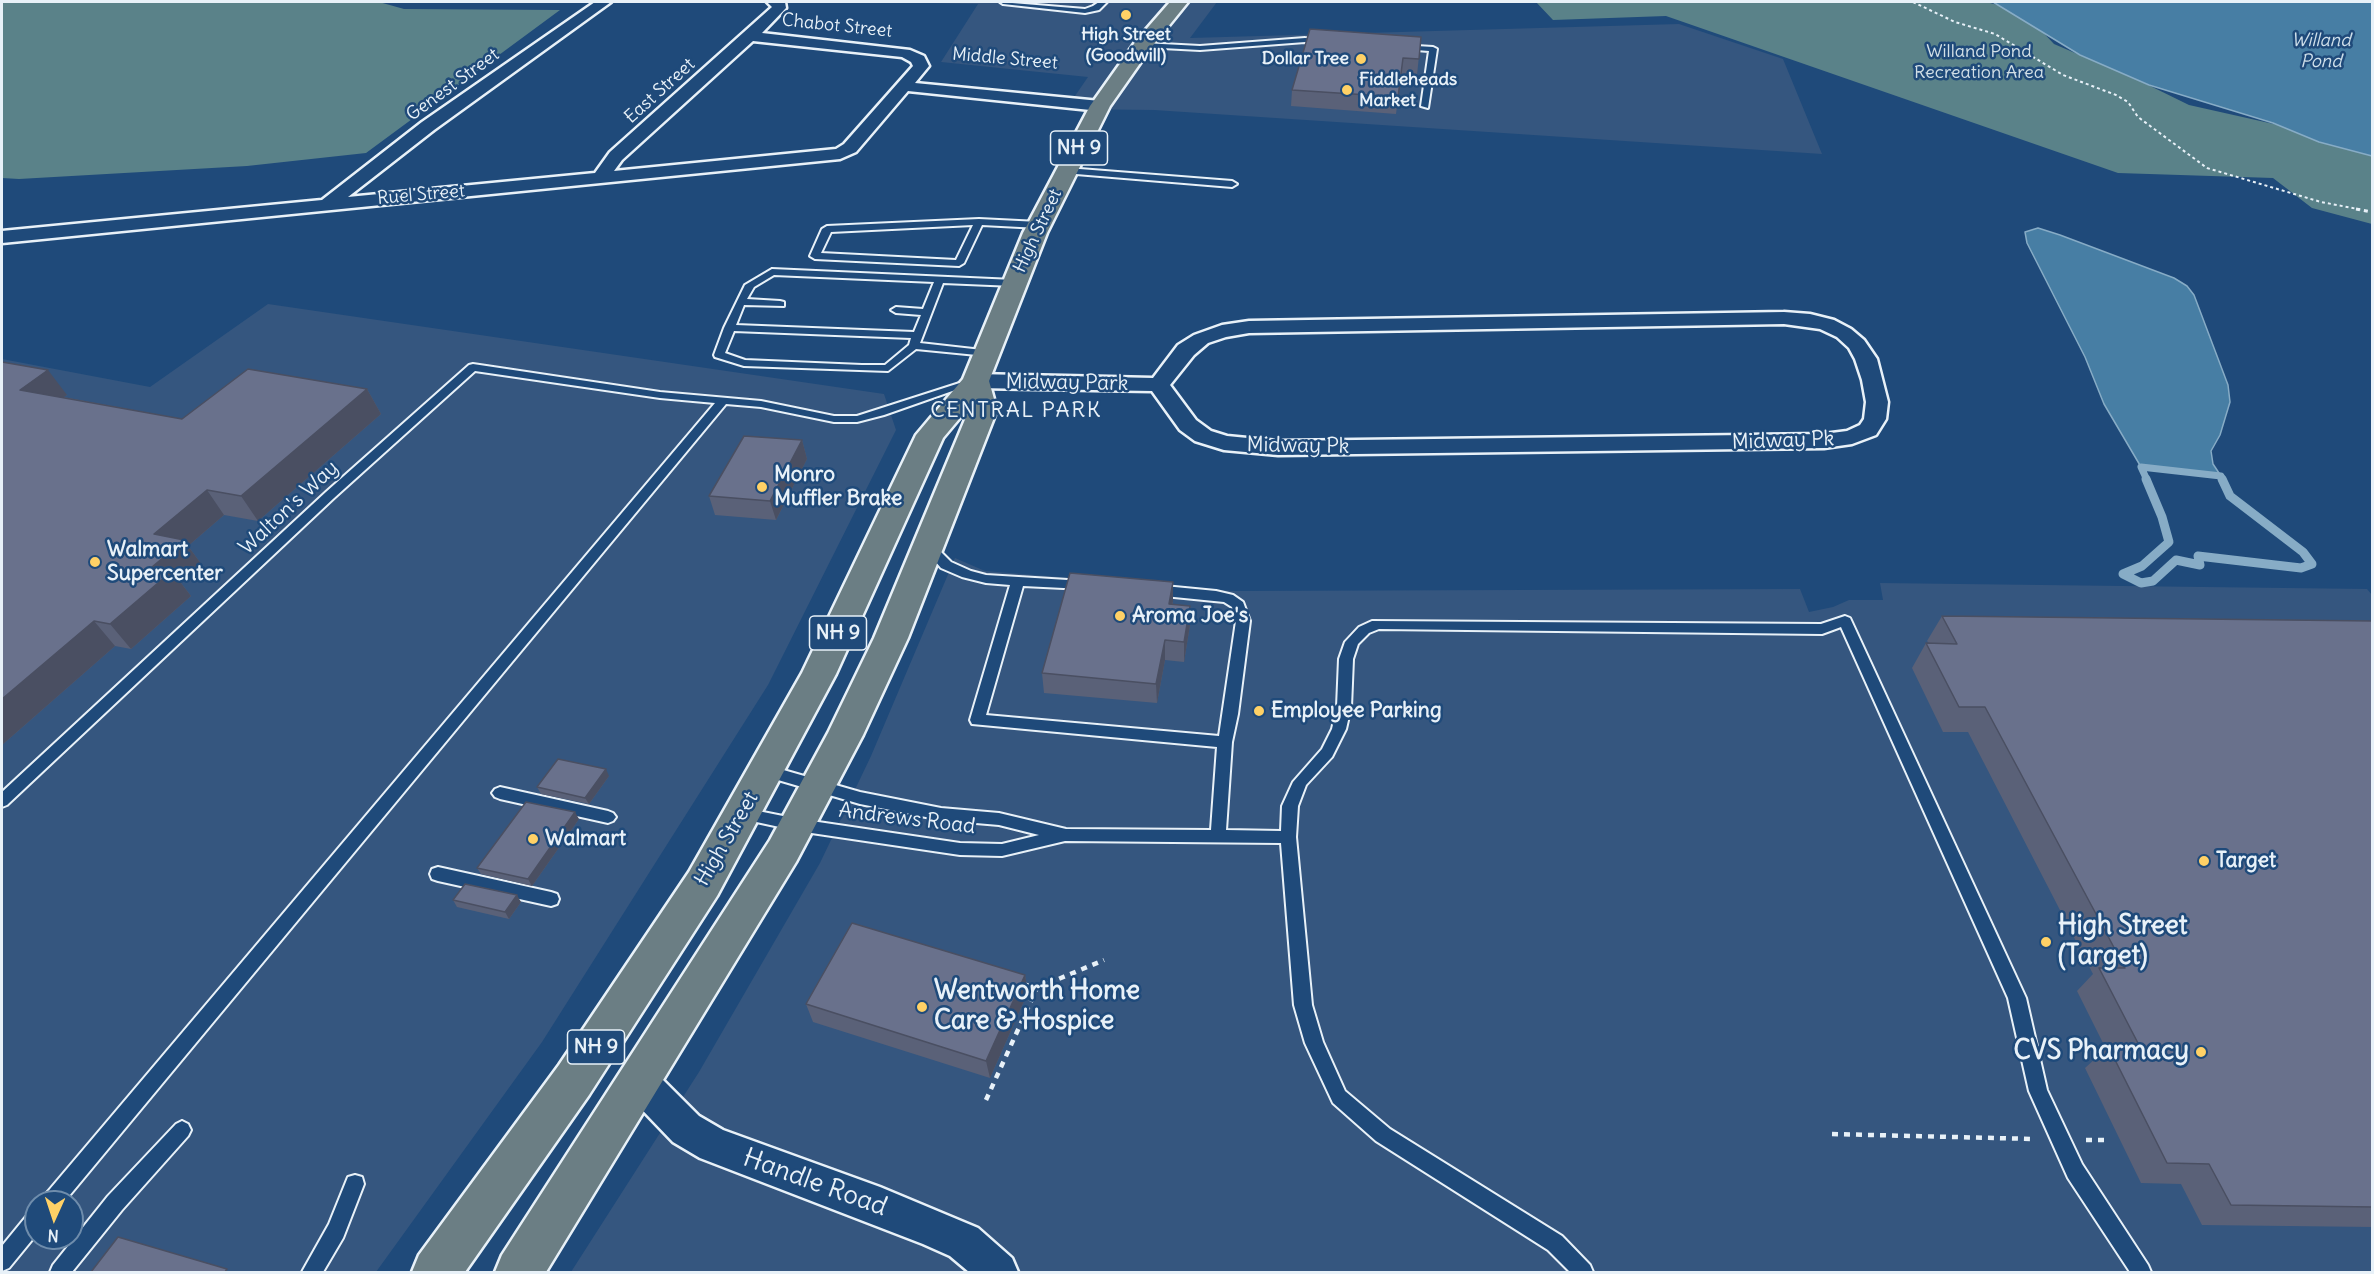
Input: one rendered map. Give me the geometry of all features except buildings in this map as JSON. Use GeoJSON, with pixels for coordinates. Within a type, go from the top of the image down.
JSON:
{"type":"FeatureCollection","features":[{"type":"Feature","properties":{"kind":"main road","name":"High Street"},"geometry":{"type":"LineString","coordinates":[[436,1272],[574,1080],[703,884],[819,674],[930,435],[981,367],[1039,225],[1067,171],[1101,94],[1179,2]]}},
{"type":"Feature","properties":{"kind":"main road","name":"NH 9"},"geometry":{"type":"LineString","coordinates":[[519,1272],[640,1082],[798,825],[818,786],[891,638],[983,410],[981,367]]}},
{"type":"Feature","properties":{"kind":"street","name":"Genest Street"},"geometry":{"type":"LineString","coordinates":[[328,204],[428,126],[604,2]]}},
{"type":"Feature","properties":{"kind":"street","name":"Chabot Street"},"geometry":{"type":"LineString","coordinates":[[750,36],[779,8],[779,4],[774,2]]}},
{"type":"Feature","properties":{"kind":"street","name":"Chabot Street"},"geometry":{"type":"LineString","coordinates":[[750,36],[905,53],[918,59],[921,66],[917,70]]}},
{"type":"Feature","properties":{"kind":"street","name":"East Street"},"geometry":{"type":"LineString","coordinates":[[600,179],[616,156],[750,36]]}},
{"type":"Feature","properties":{"kind":"street","name":"Middle Street"},"geometry":{"type":"LineString","coordinates":[[917,70],[941,73]]}},
{"type":"Feature","properties":{"kind":"street"},"geometry":{"type":"LineString","coordinates":[[902,87],[917,70]]}},
{"type":"Feature","properties":{"kind":"street","name":"Ruel Street"},"geometry":{"type":"LineString","coordinates":[[2,237],[840,154],[850,148],[902,87]]}},
{"type":"Feature","properties":{"kind":"street","name":"Middle Street"},"geometry":{"type":"LineString","coordinates":[[902,87],[1101,94]]}},
{"type":"Feature","properties":{"kind":"street","name":"Midway Pk"},"geometry":{"type":"LineString","coordinates":[[1784,318],[1827,324],[1844,333],[1857,344],[1866,359],[1877,402],[1875,419],[1868,430],[1851,437],[1824,441],[1278,448],[1224,443],[1203,436],[1188,425],[1159,385],[1186,350],[1202,339],[1222,331],[1249,327],[1784,318]]}},
{"type":"Feature","properties":{"kind":"street","name":"Midway Park"},"geometry":{"type":"LineString","coordinates":[[981,367],[1159,385]]}},
{"type":"Feature","properties":{"kind":"street","name":"Handle Road"},"geometry":{"type":"LineString","coordinates":[[640,1082],[686,1128],[713,1145],[880,1206],[964,1242],[998,1272]]}},
{"type":"Feature","properties":{"kind":"lane"},"geometry":{"type":"LineString","coordinates":[[1003,2],[1045,4],[1085,11],[1096,8],[1103,2]]}},
{"type":"Feature","properties":{"kind":"lane"},"geometry":{"type":"LineString","coordinates":[[1143,45],[1200,48],[1305,40],[1329,42]]}},
{"type":"Feature","properties":{"kind":"lane"},"geometry":{"type":"LineString","coordinates":[[1398,47],[1434,49],[1425,106]]}},
{"type":"Feature","properties":{"kind":"lane"},"geometry":{"type":"LineString","coordinates":[[1067,171],[1232,184]]}},
{"type":"Feature","properties":{"kind":"lane"},"geometry":{"type":"LineString","coordinates":[[979,222],[959,263],[815,256],[827,229],[979,222],[1039,225]]}},
{"type":"Feature","properties":{"kind":"lane"},"geometry":{"type":"LineString","coordinates":[[940,279],[916,341],[888,368],[744,363],[719,355],[740,302],[750,285],[772,272],[940,279],[1014,284]]}},
{"type":"Feature","properties":{"kind":"lane"},"geometry":{"type":"LineString","coordinates":[[740,302],[780,304]]}},
{"type":"Feature","properties":{"kind":"lane"},"geometry":{"type":"LineString","coordinates":[[896,310],[928,312]]}},
{"type":"Feature","properties":{"kind":"lane"},"geometry":{"type":"LineString","coordinates":[[729,328],[916,341],[981,367]]}},
{"type":"Feature","properties":{"kind":"lane","name":"Walton's Way"},"geometry":{"type":"LineString","coordinates":[[2,801],[330,495],[473,367],[660,394],[723,400]]}},
{"type":"Feature","properties":{"kind":"lane"},"geometry":{"type":"LineString","coordinates":[[62,1190],[723,400],[784,408],[834,419],[857,419],[981,367]]}},
{"type":"Feature","properties":{"kind":"lane"},"geometry":{"type":"LineString","coordinates":[[929,547],[946,565],[967,574],[1018,581],[1103,587]]}},
{"type":"Feature","properties":{"kind":"lane"},"geometry":{"type":"LineString","coordinates":[[1018,581],[977,720],[1225,742]]}},
{"type":"Feature","properties":{"kind":"lane"},"geometry":{"type":"LineString","coordinates":[[1138,589],[1216,596],[1228,598],[1238,605],[1243,621],[1232,714],[1225,742],[1218,836]]}},
{"type":"Feature","properties":{"kind":"lane"},"geometry":{"type":"LineString","coordinates":[[1583,1272],[1555,1243],[1383,1135],[1339,1097],[1314,1043],[1303,1005],[1288,837],[1290,806],[1300,782],[1327,753],[1339,729],[1344,707],[1346,659],[1352,642],[1364,630],[1377,624],[1821,629],[1845,621],[2017,998],[2038,1091],[2075,1171],[2141,1272]]}},
{"type":"Feature","properties":{"kind":"lane","name":"Andrews Road"},"geometry":{"type":"LineString","coordinates":[[766,771],[860,798],[941,814],[999,819],[1066,835],[1288,837]]}},
{"type":"Feature","properties":{"kind":"lane"},"geometry":{"type":"LineString","coordinates":[[500,793],[608,817]]}},
{"type":"Feature","properties":{"kind":"lane","name":"Andrews Road"},"geometry":{"type":"LineString","coordinates":[[742,814],[798,825],[960,849],[1002,850],[1066,835]]}},
{"type":"Feature","properties":{"kind":"lane"},"geometry":{"type":"LineString","coordinates":[[438,874],[551,899]]}},
{"type":"Feature","properties":{"kind":"lane"},"geometry":{"type":"LineString","coordinates":[[60,1272],[115,1203],[182,1130]]}},
{"type":"Feature","properties":{"kind":"lane"},"geometry":{"type":"LineString","coordinates":[[312,1272],[336,1231],[355,1184]]}},
{"type":"Feature","properties":{"kind":"lane"},"geometry":{"type":"LineString","coordinates":[[2,1261],[24,1235]]}},
{"type":"Feature","properties":{"kind":"path"},"geometry":{"type":"LineString","coordinates":[[1913,2],[1955,22],[1995,34],[2063,75],[2116,95],[2128,102],[2138,117],[2207,168],[2321,202],[2373,212]]}},
{"type":"Feature","properties":{"kind":"path"},"geometry":{"type":"LineString","coordinates":[[1015,981],[1036,988],[1104,960]]}},
{"type":"Feature","properties":{"kind":"path"},"geometry":{"type":"LineString","coordinates":[[986,1100],[1036,988]]}},
{"type":"Feature","properties":{"kind":"path"},"geometry":{"type":"LineString","coordinates":[[1832,1134],[2104,1140]]}},
{"type":"Feature","properties":{"kind":"shaded area"},"geometry":{"type":"Polygon","coordinates":[[[886,2],[1217,2],[1190,38],[1679,24],[1783,59],[1822,154],[1154,110],[1066,109],[1088,77],[941,62],[978,4],[886,2]]]}},
{"type":"Feature","properties":{"kind":"shaded area"},"geometry":{"type":"Polygon","coordinates":[[[268,304],[884,394],[896,430],[768,685],[542,1042],[376,1272],[2,1272],[2,359],[150,387],[268,304]]]}},
{"type":"Feature","properties":{"kind":"shaded area"},"geometry":{"type":"Polygon","coordinates":[[[955,558],[985,571],[1233,591],[1800,589],[1809,612],[1833,607],[1849,600],[1883,600],[1880,583],[2367,589],[2372,595],[2372,1272],[571,1272],[699,1072],[820,863],[871,756],[955,558]]]}},
{"type":"Feature","properties":{"kind":"green space"},"geometry":{"type":"Polygon","coordinates":[[[2,2],[379,2],[404,9],[560,10],[366,153],[247,166],[19,179],[2,178],[2,2]]]}},
{"type":"Feature","properties":{"kind":"green space","name":"Willand Pond Recreation Area"},"geometry":{"type":"Polygon","coordinates":[[[1536,2],[1986,2],[1998,5],[2036,25],[2054,44],[2136,79],[2189,105],[2372,144],[2372,224],[2312,208],[2273,178],[2118,173],[1666,16],[1553,20],[1536,2]]]}},
{"type":"Feature","properties":{"kind":"water","name":"Willand Pond"},"geometry":{"type":"Polygon","coordinates":[[[1993,2],[2372,2],[2372,156],[2319,142],[2273,123],[2149,85],[2080,55],[1993,2]]]}},
{"type":"Feature","properties":{"kind":"water"},"geometry":{"type":"Polygon","coordinates":[[[2038,228],[2174,278],[2187,286],[2194,295],[2228,385],[2230,402],[2220,435],[2211,451],[2213,464],[2221,476],[2141,467],[2104,404],[2085,357],[2027,243],[2025,232],[2038,228]]]}},
{"type":"Feature","properties":{"kind":"waterway"},"geometry":{"type":"LineString","coordinates":[[2147,480],[2141,467],[2221,476],[2223,480]]}},
{"type":"Feature","properties":{"kind":"waterway"},"geometry":{"type":"LineString","coordinates":[[2146,479],[2162,517],[2169,542],[2142,566],[2123,574],[2141,583],[2153,581],[2176,560],[2200,565],[2198,556],[2301,568],[2312,564],[2303,552],[2230,496],[2222,479]]}},
{"type":"Feature","properties":{"kind":"place","name":"High Street (Goodwill)"},"geometry":{"type":"Point","coordinates":[1126,15]}},
{"type":"Feature","properties":{"kind":"place","name":"Dollar Tree"},"geometry":{"type":"Point","coordinates":[1361,59]}},
{"type":"Feature","properties":{"kind":"place","name":"Fiddleheads Market"},"geometry":{"type":"Point","coordinates":[1347,90]}},
{"type":"Feature","properties":{"kind":"place","name":"Monro Muffler Brake"},"geometry":{"type":"Point","coordinates":[762,487]}},
{"type":"Feature","properties":{"kind":"place","name":"Walmart Supercenter"},"geometry":{"type":"Point","coordinates":[95,562]}},
{"type":"Feature","properties":{"kind":"place","name":"Aroma Joe's"},"geometry":{"type":"Point","coordinates":[1120,616]}},
{"type":"Feature","properties":{"kind":"place","name":"Employee Parking"},"geometry":{"type":"Point","coordinates":[1259,711]}},
{"type":"Feature","properties":{"kind":"place","name":"Walmart"},"geometry":{"type":"Point","coordinates":[533,839]}},
{"type":"Feature","properties":{"kind":"place","name":"Target"},"geometry":{"type":"Point","coordinates":[2204,861]}},
{"type":"Feature","properties":{"kind":"place","name":"High Street (Target)"},"geometry":{"type":"Point","coordinates":[2046,942]}},
{"type":"Feature","properties":{"kind":"place","name":"Wentworth Home Care & Hospice"},"geometry":{"type":"Point","coordinates":[922,1007]}},
{"type":"Feature","properties":{"kind":"place","name":"CVS Pharmacy"},"geometry":{"type":"Point","coordinates":[2201,1052]}},
{"type":"Feature","properties":{"kind":"district","name":"CENTRAL PARK"},"geometry":{"type":"Point","coordinates":[1016,411]}}]}
